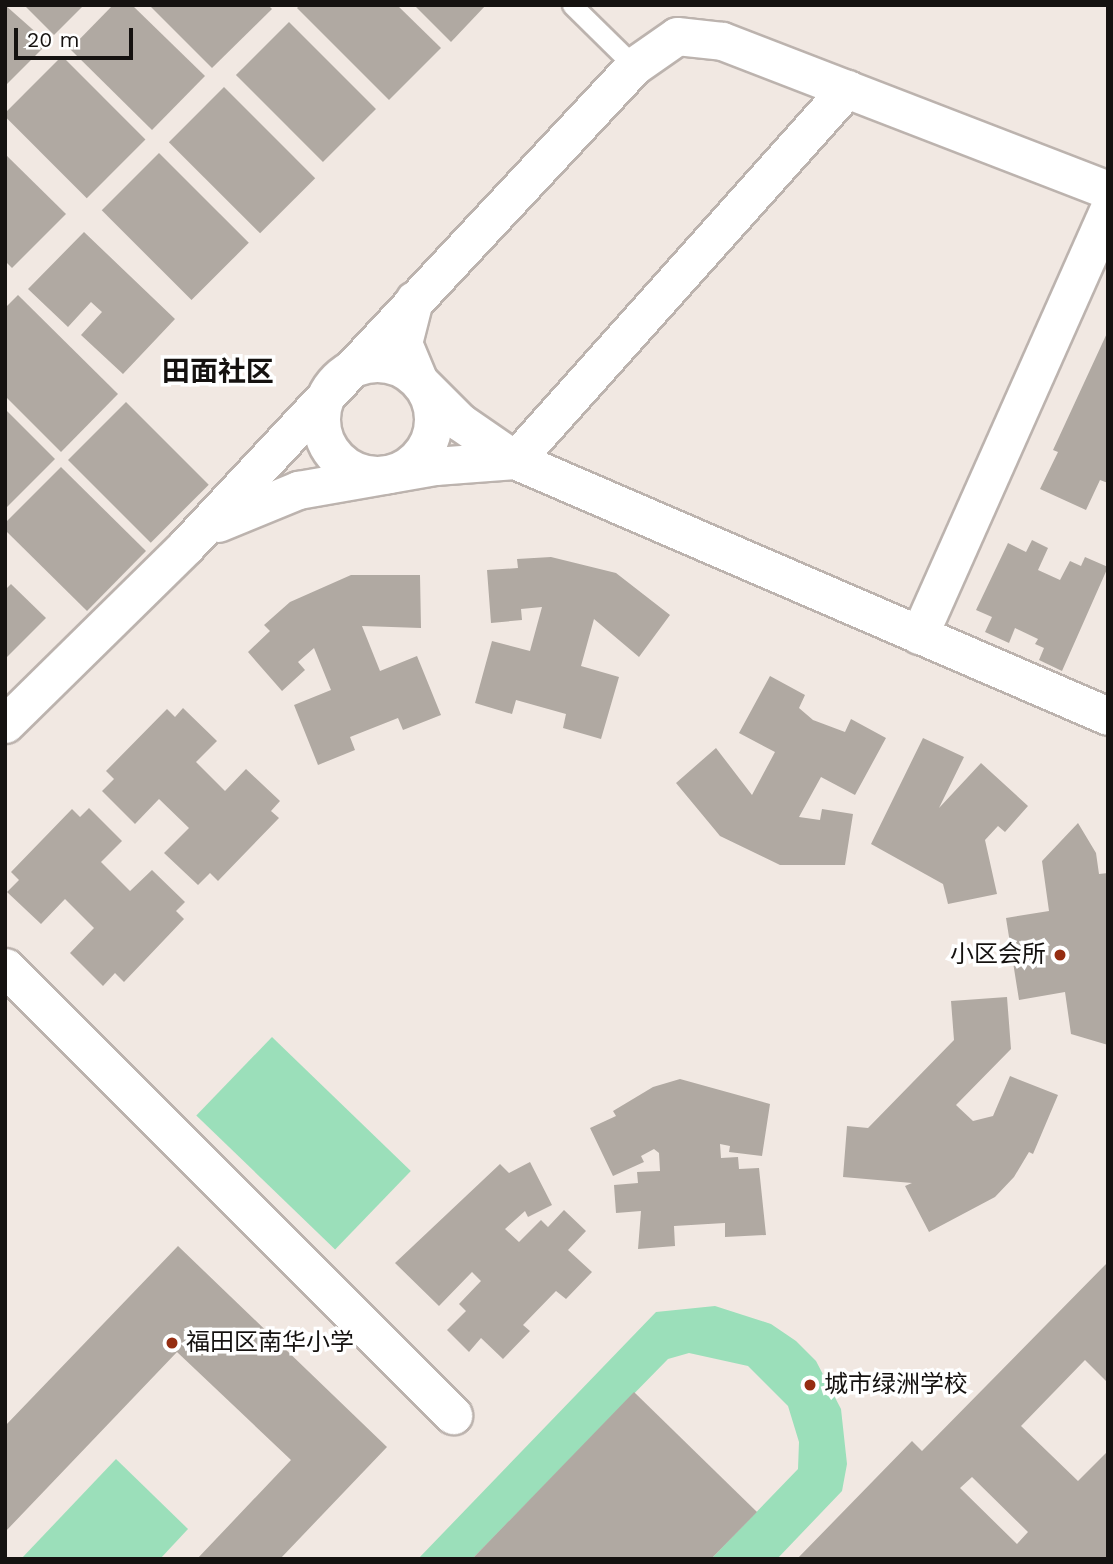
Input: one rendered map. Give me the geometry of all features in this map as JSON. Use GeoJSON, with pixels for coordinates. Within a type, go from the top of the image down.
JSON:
{"type":"FeatureCollection","features":[{"type":"Feature","properties":{"kind":"street"},"geometry":{"type":"LineString","coordinates":[[5,724],[186,546],[332,385],[634,66],[677,36],[722,41],[1108,190]]}},
{"type":"Feature","properties":{"kind":"street"},"geometry":{"type":"LineString","coordinates":[[186,546],[260,502],[382,475],[515,460],[847,89]]}},
{"type":"Feature","properties":{"kind":"street"},"geometry":{"type":"LineString","coordinates":[[919,635],[1108,210]]}},
{"type":"Feature","properties":{"kind":"street"},"geometry":{"type":"LineString","coordinates":[[416,296],[405,321],[403,343],[419,381],[433,413],[425,448],[414,462],[382,475],[346,466],[323,438],[322,411],[332,385],[344,373],[374,362],[391,363],[419,381],[460,422],[515,460],[1108,716]]}},
{"type":"Feature","properties":{"kind":"street"},"geometry":{"type":"LineString","coordinates":[[5,967],[453,1415]]}},
{"type":"Feature","properties":{"kind":"lane"},"geometry":{"type":"LineString","coordinates":[[572,5],[634,66]]}},
{"type":"Feature","properties":{"kind":"green space"},"geometry":{"type":"Polygon","coordinates":[[[272,1037],[411,1171],[335,1249],[196,1115],[272,1037]]]}},
{"type":"Feature","properties":{"kind":"green space"},"geometry":{"type":"Polygon","coordinates":[[[715,1306],[771,1324],[796,1341],[816,1361],[841,1409],[847,1464],[842,1491],[777,1559],[711,1559],[798,1469],[799,1442],[788,1406],[748,1366],[689,1353],[668,1359],[472,1559],[418,1559],[656,1312],[715,1306]]]}},
{"type":"Feature","properties":{"kind":"green space"},"geometry":{"type":"Polygon","coordinates":[[[116,1459],[188,1529],[160,1559],[21,1559],[116,1459]]]}},
{"type":"Feature","properties":{"kind":"building"},"geometry":{"type":"Polygon","coordinates":[[[5,5],[48,43],[5,86],[5,5]]]}},
{"type":"Feature","properties":{"kind":"building"},"geometry":{"type":"Polygon","coordinates":[[[24,5],[84,5],[54,35],[24,5]]]}},
{"type":"Feature","properties":{"kind":"building"},"geometry":{"type":"Polygon","coordinates":[[[113,5],[132,5],[205,76],[152,130],[70,49],[113,5]]]}},
{"type":"Feature","properties":{"kind":"building"},"geometry":{"type":"Polygon","coordinates":[[[149,5],[268,5],[272,9],[212,68],[149,5]]]}},
{"type":"Feature","properties":{"kind":"building"},"geometry":{"type":"Polygon","coordinates":[[[300,5],[397,5],[441,48],[389,100],[297,8],[300,5]]]}},
{"type":"Feature","properties":{"kind":"building"},"geometry":{"type":"Polygon","coordinates":[[[414,5],[486,5],[451,42],[414,5]]]}},
{"type":"Feature","properties":{"kind":"building"},"geometry":{"type":"Polygon","coordinates":[[[289,22],[376,109],[323,162],[236,75],[289,22]]]}},
{"type":"Feature","properties":{"kind":"building"},"geometry":{"type":"Polygon","coordinates":[[[62,56],[145,139],[87,198],[5,116],[5,113],[62,56]]]}},
{"type":"Feature","properties":{"kind":"building"},"geometry":{"type":"Polygon","coordinates":[[[224,87],[315,178],[260,233],[169,142],[224,87]]]}},
{"type":"Feature","properties":{"kind":"building"},"geometry":{"type":"Polygon","coordinates":[[[159,153],[249,243],[192,300],[102,210],[159,153]]]}},
{"type":"Feature","properties":{"kind":"building"},"geometry":{"type":"Polygon","coordinates":[[[5,154],[66,214],[12,268],[5,261],[5,154]]]}},
{"type":"Feature","properties":{"kind":"building"},"geometry":{"type":"Polygon","coordinates":[[[84,232],[175,319],[123,374],[81,335],[102,312],[91,302],[68,327],[28,289],[84,232]]]}},
{"type":"Feature","properties":{"kind":"building"},"geometry":{"type":"Polygon","coordinates":[[[18,295],[118,394],[61,452],[5,396],[5,308],[18,295]]]}},
{"type":"Feature","properties":{"kind":"building"},"geometry":{"type":"Polygon","coordinates":[[[1108,331],[1108,483],[1100,480],[1086,510],[1040,489],[1058,452],[1053,450],[1108,331]]]}},
{"type":"Feature","properties":{"kind":"building"},"geometry":{"type":"Polygon","coordinates":[[[126,402],[209,485],[151,543],[68,460],[126,402]]]}},
{"type":"Feature","properties":{"kind":"building"},"geometry":{"type":"Polygon","coordinates":[[[5,409],[55,459],[5,509],[5,409]]]}},
{"type":"Feature","properties":{"kind":"building"},"geometry":{"type":"Polygon","coordinates":[[[61,467],[146,551],[87,611],[5,530],[5,523],[61,467]]]}},
{"type":"Feature","properties":{"kind":"building"},"geometry":{"type":"Polygon","coordinates":[[[1032,540],[1048,548],[1038,570],[1060,580],[1070,561],[1081,566],[1085,557],[1108,567],[1062,671],[1039,660],[1044,648],[1035,644],[1038,639],[1015,628],[1009,643],[985,632],[992,617],[976,610],[1008,543],[1026,552],[1032,540]]]}},
{"type":"Feature","properties":{"kind":"building"},"geometry":{"type":"Polygon","coordinates":[[[551,557],[616,573],[670,615],[639,657],[594,619],[581,666],[619,677],[601,739],[563,728],[566,714],[516,700],[512,714],[475,703],[492,641],[530,651],[542,607],[521,609],[522,620],[491,623],[487,570],[518,568],[517,559],[551,557]]]}},
{"type":"Feature","properties":{"kind":"building"},"geometry":{"type":"Polygon","coordinates":[[[351,575],[420,575],[421,628],[362,626],[380,671],[417,656],[441,715],[403,730],[398,718],[350,737],[355,750],[318,765],[294,705],[331,690],[314,648],[298,662],[305,670],[282,691],[248,652],[270,631],[264,625],[290,602],[351,575]]]}},
{"type":"Feature","properties":{"kind":"building"},"geometry":{"type":"Polygon","coordinates":[[[11,584],[46,618],[5,659],[5,590],[11,584]]]}},
{"type":"Feature","properties":{"kind":"building"},"geometry":{"type":"Polygon","coordinates":[[[770,676],[805,695],[799,708],[813,720],[845,732],[851,719],[886,738],[855,795],[821,777],[799,817],[820,820],[822,809],[853,814],[845,865],[780,865],[720,836],[676,783],[716,748],[752,795],[775,752],[739,733],[770,676]]]}},
{"type":"Feature","properties":{"kind":"building"},"geometry":{"type":"Polygon","coordinates":[[[183,708],[217,741],[196,762],[225,791],[246,769],[280,801],[271,811],[279,818],[218,881],[210,873],[198,885],[164,853],[189,828],[159,799],[135,824],[102,791],[114,779],[106,771],[167,709],[175,717],[183,708]]]}},
{"type":"Feature","properties":{"kind":"building"},"geometry":{"type":"Polygon","coordinates":[[[923,738],[964,757],[939,808],[981,763],[1028,806],[1005,832],[998,826],[985,840],[997,894],[948,904],[943,884],[871,844],[923,738]]]}},
{"type":"Feature","properties":{"kind":"building"},"geometry":{"type":"Polygon","coordinates":[[[89,808],[122,841],[101,862],[130,891],[152,870],[185,902],[176,911],[184,919],[124,982],[115,973],[103,986],[70,953],[94,928],[65,899],[41,924],[7,892],[19,880],[11,872],[72,809],[80,817],[89,808]]]}},
{"type":"Feature","properties":{"kind":"building","name":"小区会所"},"geometry":{"type":"Polygon","coordinates":[[[1078,823],[1096,853],[1099,874],[1108,873],[1108,1045],[1071,1034],[1065,992],[1019,1000],[1006,918],[1049,911],[1042,861],[1078,823]]]}},
{"type":"Feature","properties":{"kind":"building"},"geometry":{"type":"Polygon","coordinates":[[[1007,997],[1011,1049],[956,1105],[973,1121],[993,1116],[1010,1076],[1058,1095],[1033,1154],[1029,1152],[1014,1177],[995,1197],[929,1232],[905,1186],[912,1183],[843,1177],[847,1126],[868,1128],[954,1040],[951,1001],[1007,997]]]}},
{"type":"Feature","properties":{"kind":"building"},"geometry":{"type":"Polygon","coordinates":[[[680,1079],[770,1104],[762,1156],[729,1152],[730,1146],[720,1144],[721,1158],[738,1157],[739,1169],[759,1168],[766,1235],[725,1237],[725,1223],[674,1226],[675,1246],[638,1249],[641,1211],[616,1213],[614,1185],[638,1183],[637,1172],[660,1171],[659,1153],[654,1149],[641,1156],[644,1162],[613,1176],[590,1128],[616,1116],[613,1111],[653,1087],[680,1079]]]}},
{"type":"Feature","properties":{"kind":"building"},"geometry":{"type":"Polygon","coordinates":[[[530,1162],[552,1205],[528,1217],[525,1211],[505,1229],[519,1242],[541,1220],[548,1227],[564,1210],[586,1231],[568,1250],[592,1272],[566,1299],[556,1291],[523,1325],[530,1331],[503,1359],[481,1338],[469,1352],[447,1330],[466,1311],[459,1304],[481,1281],[472,1272],[439,1306],[395,1263],[500,1164],[509,1173],[530,1162]]]}},
{"type":"Feature","properties":{"kind":"building"},"geometry":{"type":"Polygon","coordinates":[[[178,1246],[387,1447],[280,1559],[197,1559],[291,1460],[177,1352],[5,1532],[5,1426],[178,1246]]]}},
{"type":"Feature","properties":{"kind":"building"},"geometry":{"type":"Polygon","coordinates":[[[1108,1262],[1108,1383],[1085,1360],[1021,1426],[1078,1481],[1108,1451],[1108,1559],[797,1559],[912,1441],[922,1451],[1108,1262]],[[972,1477],[960,1488],[1017,1544],[1028,1532],[972,1477]]]}},
{"type":"Feature","properties":{"kind":"building"},"geometry":{"type":"Polygon","coordinates":[[[634,1392],[757,1512],[711,1559],[472,1559],[634,1392]]]}},
{"type":"Feature","properties":{"kind":"place","name":"小区会所"},"geometry":{"type":"Point","coordinates":[1060,955]}},
{"type":"Feature","properties":{"kind":"place","name":"福田区南华小学"},"geometry":{"type":"Point","coordinates":[172,1343]}},
{"type":"Feature","properties":{"kind":"place","name":"城市绿洲学校"},"geometry":{"type":"Point","coordinates":[810,1385]}},
{"type":"Feature","properties":{"kind":"district","name":"田面社区"},"geometry":{"type":"Point","coordinates":[218,372]}}]}
